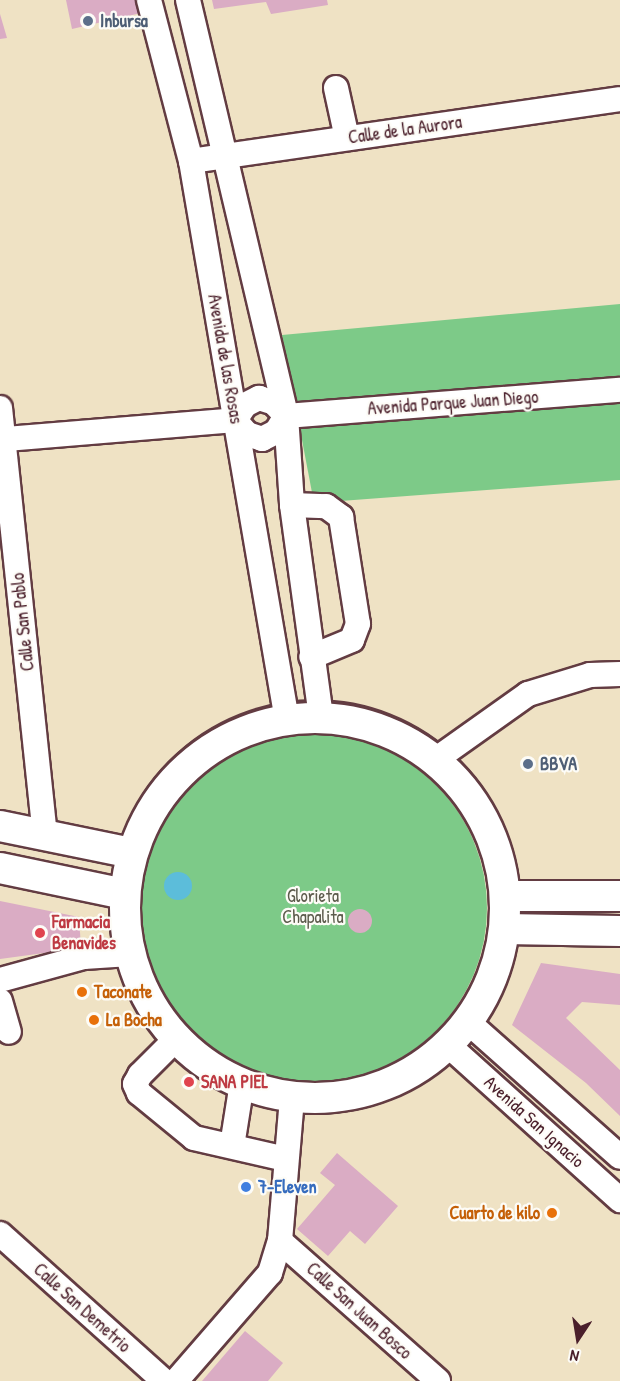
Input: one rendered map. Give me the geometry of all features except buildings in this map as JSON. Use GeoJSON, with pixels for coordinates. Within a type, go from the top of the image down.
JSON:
{"type":"FeatureCollection","features":[{"type":"Feature","properties":{"kind":"main road"},"geometry":{"type":"LineString","coordinates":[[321,718],[381,730],[435,760],[463,788],[484,821],[499,857],[511,896],[510,929],[486,994],[468,1022],[448,1045],[427,1063],[376,1088],[330,1097],[292,1097],[242,1083],[218,1072],[176,1038],[156,1013],[129,954],[124,894],[132,853],[145,820],[165,790],[190,764],[219,743],[252,728],[287,720],[321,718]]}},
{"type":"Feature","properties":{"kind":"main road"},"geometry":{"type":"LineString","coordinates":[[0,826],[132,853]]}},
{"type":"Feature","properties":{"kind":"main road"},"geometry":{"type":"LineString","coordinates":[[0,868],[124,894]]}},
{"type":"Feature","properties":{"kind":"main road"},"geometry":{"type":"LineString","coordinates":[[511,896],[620,896]]}},
{"type":"Feature","properties":{"kind":"main road"},"geometry":{"type":"LineString","coordinates":[[510,929],[620,931]]}},
{"type":"Feature","properties":{"kind":"street","name":"Avenida de las Rosas"},"geometry":{"type":"LineString","coordinates":[[149,0],[191,161],[287,720]]}},
{"type":"Feature","properties":{"kind":"street"},"geometry":{"type":"LineString","coordinates":[[189,0],[286,416],[292,505],[321,718]]}},
{"type":"Feature","properties":{"kind":"street"},"geometry":{"type":"LineString","coordinates":[[336,88],[347,138]]}},
{"type":"Feature","properties":{"kind":"street","name":"Calle de la Aurora"},"geometry":{"type":"LineString","coordinates":[[191,161],[620,99]]}},
{"type":"Feature","properties":{"kind":"street","name":"Avenida Parque Juan Diego"},"geometry":{"type":"LineString","coordinates":[[286,416],[620,390]]}},
{"type":"Feature","properties":{"kind":"street"},"geometry":{"type":"LineString","coordinates":[[235,420],[245,405],[259,398],[274,404],[286,416]]}},
{"type":"Feature","properties":{"kind":"street","name":"Calle San Pablo"},"geometry":{"type":"LineString","coordinates":[[0,408],[6,440],[45,835]]}},
{"type":"Feature","properties":{"kind":"street"},"geometry":{"type":"LineString","coordinates":[[235,420],[247,434],[262,439],[276,432],[286,416]]}},
{"type":"Feature","properties":{"kind":"street"},"geometry":{"type":"LineString","coordinates":[[6,440],[235,420]]}},
{"type":"Feature","properties":{"kind":"street"},"geometry":{"type":"LineString","coordinates":[[292,505],[326,506],[341,517],[358,624],[352,640],[311,657]]}},
{"type":"Feature","properties":{"kind":"street"},"geometry":{"type":"LineString","coordinates":[[435,760],[528,694],[590,675],[620,674]]}},
{"type":"Feature","properties":{"kind":"street"},"geometry":{"type":"LineString","coordinates":[[0,980],[84,957],[129,954]]}},
{"type":"Feature","properties":{"kind":"street"},"geometry":{"type":"LineString","coordinates":[[0,1001],[9,1032]]}},
{"type":"Feature","properties":{"kind":"street","name":"Avenida San Ignacio"},"geometry":{"type":"LineString","coordinates":[[468,1022],[617,1153]]}},
{"type":"Feature","properties":{"kind":"street"},"geometry":{"type":"LineString","coordinates":[[176,1038],[140,1075],[135,1084],[140,1093],[194,1138],[286,1159]]}},
{"type":"Feature","properties":{"kind":"street","name":"Avenida San Ignacio"},"geometry":{"type":"LineString","coordinates":[[448,1045],[620,1200]]}},
{"type":"Feature","properties":{"kind":"street"},"geometry":{"type":"LineString","coordinates":[[232,1146],[242,1083]]}},
{"type":"Feature","properties":{"kind":"street"},"geometry":{"type":"LineString","coordinates":[[176,1381],[270,1273],[280,1241],[292,1097]]}},
{"type":"Feature","properties":{"kind":"street"},"geometry":{"type":"LineString","coordinates":[[592,1174],[617,1153]]}},
{"type":"Feature","properties":{"kind":"street","name":"Calle San Demetrio"},"geometry":{"type":"LineString","coordinates":[[0,1234],[164,1381]]}},
{"type":"Feature","properties":{"kind":"street","name":"Calle San Juan Bosco"},"geometry":{"type":"LineString","coordinates":[[280,1241],[438,1381]]}},
{"type":"Feature","properties":{"kind":"path"},"geometry":{"type":"LineString","coordinates":[[300,699],[327,699],[407,719],[441,738],[486,790],[507,826],[511,896],[510,929],[504,976],[482,1020],[445,1061],[423,1077],[370,1099],[315,1107],[273,1103],[232,1092],[158,1041],[118,969],[111,909],[121,841],[149,788],[179,754],[213,728],[300,699]]}},
{"type":"Feature","properties":{"kind":"green space"},"geometry":{"type":"Polygon","coordinates":[[[620,304],[620,480],[314,503],[282,335],[620,304]]]}},
{"type":"Feature","properties":{"kind":"green space","name":"Glorieta Chapalita"},"geometry":{"type":"Polygon","coordinates":[[[313,734],[347,737],[380,747],[410,763],[436,785],[458,811],[474,841],[484,874],[487,908],[484,942],[474,975],[458,1005],[436,1031],[410,1053],[380,1069],[347,1079],[313,1082],[279,1079],[246,1069],[216,1053],[190,1031],[168,1005],[152,975],[142,942],[139,908],[142,874],[152,841],[168,811],[190,785],[216,763],[246,747],[279,737],[313,734]]]}},
{"type":"Feature","properties":{"kind":"water"},"geometry":{"type":"Polygon","coordinates":[[[178,872],[188,876],[192,886],[188,896],[178,900],[168,896],[164,886],[168,876],[178,872]]]}},
{"type":"Feature","properties":{"kind":"place","name":"Inbursa"},"geometry":{"type":"Point","coordinates":[88,21]}},
{"type":"Feature","properties":{"kind":"place","name":"BBVA"},"geometry":{"type":"Point","coordinates":[528,764]}},
{"type":"Feature","properties":{"kind":"place","name":"Farmacia Benavides"},"geometry":{"type":"Point","coordinates":[40,933]}},
{"type":"Feature","properties":{"kind":"place","name":"Taconate"},"geometry":{"type":"Point","coordinates":[82,992]}},
{"type":"Feature","properties":{"kind":"place","name":"La Bocha"},"geometry":{"type":"Point","coordinates":[94,1020]}},
{"type":"Feature","properties":{"kind":"place","name":"SANA PIEL"},"geometry":{"type":"Point","coordinates":[189,1082]}},
{"type":"Feature","properties":{"kind":"place","name":"7-Eleven"},"geometry":{"type":"Point","coordinates":[246,1187]}},
{"type":"Feature","properties":{"kind":"place","name":"Cuarto de kilo"},"geometry":{"type":"Point","coordinates":[552,1213]}}]}
